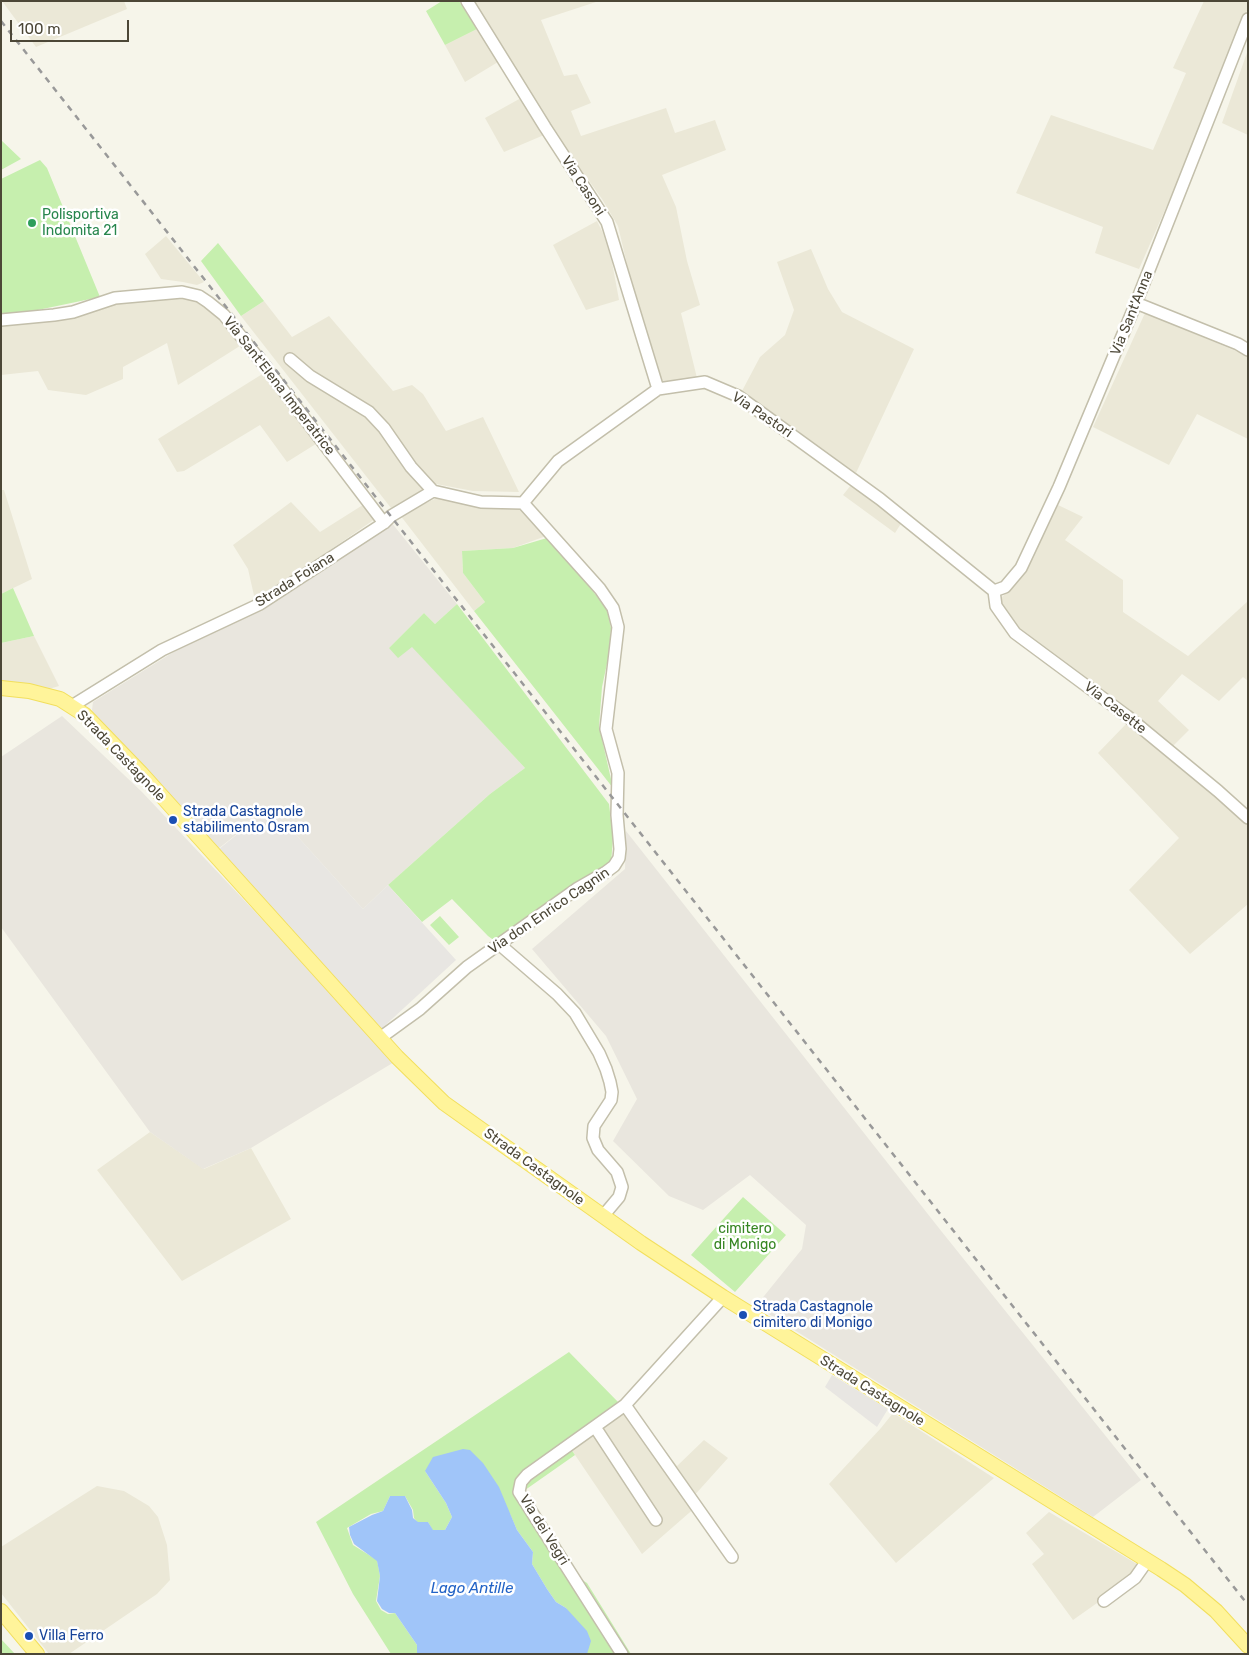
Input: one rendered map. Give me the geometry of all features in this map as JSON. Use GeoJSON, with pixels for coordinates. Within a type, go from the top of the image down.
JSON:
{"type":"FeatureCollection","features":[{"type":"Feature","properties":{"kind":"main road","name":"Strada Castagnole"},"geometry":{"type":"LineString","coordinates":[[1,688],[46,695],[72,706],[100,730],[380,1038],[444,1103],[603,1216],[723,1298],[1185,1585],[1216,1611],[1248,1646]]}},
{"type":"Feature","properties":{"kind":"main road"},"geometry":{"type":"LineString","coordinates":[[1,1611],[37,1654]]}},
{"type":"Feature","properties":{"kind":"street","name":"Via Casoni"},"geometry":{"type":"LineString","coordinates":[[467,1],[607,222],[658,389]]}},
{"type":"Feature","properties":{"kind":"street","name":"Via Sant'Anna"},"geometry":{"type":"LineString","coordinates":[[994,591],[1005,587],[1021,568],[1059,487],[1136,303],[1248,19]]}},
{"type":"Feature","properties":{"kind":"street","name":"Via Sant'Elena Imperatrice"},"geometry":{"type":"LineString","coordinates":[[1,320],[73,312],[114,298],[182,292],[199,296],[224,315],[384,523]]}},
{"type":"Feature","properties":{"kind":"street"},"geometry":{"type":"LineString","coordinates":[[1136,303],[1238,344],[1248,350]]}},
{"type":"Feature","properties":{"kind":"street"},"geometry":{"type":"LineString","coordinates":[[290,359],[310,376],[369,412],[384,428],[411,467],[433,491],[481,502],[523,503]]}},
{"type":"Feature","properties":{"kind":"street","name":"Via Pastori"},"geometry":{"type":"LineString","coordinates":[[523,503],[558,461],[658,389],[705,382],[738,396],[880,499],[994,591]]}},
{"type":"Feature","properties":{"kind":"street","name":"Strada Foiana"},"geometry":{"type":"LineString","coordinates":[[72,706],[162,650],[260,604],[384,523],[391,516],[433,491]]}},
{"type":"Feature","properties":{"kind":"street","name":"Via don Enrico Cagnin"},"geometry":{"type":"LineString","coordinates":[[380,1038],[420,1009],[467,967],[578,888],[614,866],[620,858],[617,815],[618,773],[606,729],[618,627],[613,608],[600,589],[523,503]]}},
{"type":"Feature","properties":{"kind":"street","name":"Via Casette"},"geometry":{"type":"LineString","coordinates":[[994,591],[996,606],[1015,633],[1128,716],[1248,818]]}},
{"type":"Feature","properties":{"kind":"street"},"geometry":{"type":"LineString","coordinates":[[500,944],[557,994],[575,1013],[600,1053],[612,1092],[611,1100],[594,1126],[593,1138],[598,1150],[617,1172],[622,1187],[619,1197],[603,1216]]}},
{"type":"Feature","properties":{"kind":"street","name":"Via dei Vegri"},"geometry":{"type":"LineString","coordinates":[[622,1654],[519,1492],[521,1482],[625,1405],[723,1298]]}},
{"type":"Feature","properties":{"kind":"street"},"geometry":{"type":"LineString","coordinates":[[625,1405],[732,1558]]}},
{"type":"Feature","properties":{"kind":"street"},"geometry":{"type":"LineString","coordinates":[[595,1427],[656,1520]]}},
{"type":"Feature","properties":{"kind":"street"},"geometry":{"type":"LineString","coordinates":[[1104,1601],[1135,1578],[1147,1561]]}},
{"type":"Feature","properties":{"kind":"shaded area"},"geometry":{"type":"Polygon","coordinates":[[[2,1],[124,1],[127,9],[36,47],[2,1]]]}},
{"type":"Feature","properties":{"kind":"shaded area"},"geometry":{"type":"Polygon","coordinates":[[[471,1],[599,1],[541,20],[564,76],[577,74],[591,103],[571,111],[581,136],[666,108],[675,133],[715,120],[726,150],[662,175],[676,207],[687,261],[700,305],[681,313],[697,378],[663,383],[634,294],[618,226],[602,199],[547,122],[471,1]]]}},
{"type":"Feature","properties":{"kind":"shaded area"},"geometry":{"type":"Polygon","coordinates":[[[1204,1],[1248,1],[1248,8],[1186,162],[1139,269],[1095,253],[1103,227],[1016,193],[1051,115],[1153,150],[1186,73],[1173,68],[1204,1]]]}},
{"type":"Feature","properties":{"kind":"shaded area"},"geometry":{"type":"Polygon","coordinates":[[[477,29],[498,62],[465,82],[445,45],[477,29]]]}},
{"type":"Feature","properties":{"kind":"shaded area"},"geometry":{"type":"Polygon","coordinates":[[[1248,50],[1248,135],[1222,123],[1248,50]]]}},
{"type":"Feature","properties":{"kind":"shaded area"},"geometry":{"type":"Polygon","coordinates":[[[521,98],[544,135],[504,152],[485,118],[521,98]]]}},
{"type":"Feature","properties":{"kind":"shaded area"},"geometry":{"type":"Polygon","coordinates":[[[597,221],[603,233],[612,262],[619,300],[586,310],[553,245],[597,221]]]}},
{"type":"Feature","properties":{"kind":"shaded area"},"geometry":{"type":"Polygon","coordinates":[[[166,236],[204,282],[197,285],[161,279],[145,254],[166,236]]]}},
{"type":"Feature","properties":{"kind":"shaded area"},"geometry":{"type":"Polygon","coordinates":[[[811,249],[828,289],[842,312],[914,349],[856,473],[742,391],[760,357],[785,335],[794,310],[777,262],[811,249]]]}},
{"type":"Feature","properties":{"kind":"shaded area"},"geometry":{"type":"Polygon","coordinates":[[[182,294],[213,308],[243,344],[178,385],[167,343],[123,367],[123,379],[86,395],[48,390],[38,371],[1,375],[1,322],[97,305],[182,294]]]}},
{"type":"Feature","properties":{"kind":"shaded area"},"geometry":{"type":"Polygon","coordinates":[[[264,301],[292,337],[329,316],[393,391],[412,385],[423,394],[446,431],[483,417],[519,492],[473,491],[436,484],[391,508],[241,316],[264,301]]]}},
{"type":"Feature","properties":{"kind":"shaded area"},"geometry":{"type":"Polygon","coordinates":[[[1145,313],[1248,356],[1248,439],[1197,414],[1169,465],[1093,427],[1145,313]]]}},
{"type":"Feature","properties":{"kind":"shaded area"},"geometry":{"type":"Polygon","coordinates":[[[264,373],[319,442],[287,462],[260,425],[184,471],[177,472],[158,439],[264,373]]]}},
{"type":"Feature","properties":{"kind":"shaded area"},"geometry":{"type":"Polygon","coordinates":[[[851,485],[902,522],[895,533],[843,495],[851,485]]]}},
{"type":"Feature","properties":{"kind":"shaded area"},"geometry":{"type":"Polygon","coordinates":[[[1,490],[4,490],[32,579],[1,594],[1,490]]]}},
{"type":"Feature","properties":{"kind":"shaded area"},"geometry":{"type":"Polygon","coordinates":[[[439,497],[519,508],[546,536],[513,548],[462,551],[463,573],[485,602],[474,611],[400,515],[439,497]]]}},
{"type":"Feature","properties":{"kind":"shaded area"},"geometry":{"type":"Polygon","coordinates":[[[291,502],[320,532],[366,503],[375,519],[255,600],[248,569],[233,545],[291,502]]]}},
{"type":"Feature","properties":{"kind":"shaded area"},"geometry":{"type":"Polygon","coordinates":[[[1058,505],[1083,517],[1065,540],[1123,580],[1123,612],[1188,656],[1248,601],[1248,681],[1243,677],[1219,701],[1182,674],[1158,701],[1189,730],[1171,748],[1018,632],[1003,610],[1001,598],[1021,578],[1058,505]]]}},
{"type":"Feature","properties":{"kind":"shaded area"},"geometry":{"type":"Polygon","coordinates":[[[391,522],[457,604],[435,624],[424,613],[389,648],[412,646],[525,768],[490,794],[363,909],[271,807],[218,849],[189,822],[94,717],[92,710],[93,702],[172,653],[261,608],[391,522]]]}},
{"type":"Feature","properties":{"kind":"shaded area"},"geometry":{"type":"Polygon","coordinates":[[[34,636],[59,686],[49,689],[1,681],[1,643],[34,636]]]}},
{"type":"Feature","properties":{"kind":"shaded area"},"geometry":{"type":"Polygon","coordinates":[[[62,716],[142,792],[396,1061],[251,1148],[203,1169],[150,1132],[1,927],[1,757],[62,716]]]}},
{"type":"Feature","properties":{"kind":"shaded area"},"geometry":{"type":"Polygon","coordinates":[[[1127,723],[1248,824],[1248,904],[1190,954],[1129,890],[1179,838],[1098,753],[1127,723]]]}},
{"type":"Feature","properties":{"kind":"shaded area"},"geometry":{"type":"Polygon","coordinates":[[[271,807],[363,909],[388,885],[456,960],[379,1031],[267,908],[219,849],[271,807]]]}},
{"type":"Feature","properties":{"kind":"shaded area"},"geometry":{"type":"Polygon","coordinates":[[[626,831],[942,1232],[1141,1480],[1093,1517],[756,1306],[802,1249],[806,1225],[750,1175],[703,1210],[669,1196],[613,1141],[637,1099],[606,1036],[532,949],[625,869],[626,831]]]}},
{"type":"Feature","properties":{"kind":"shaded area"},"geometry":{"type":"Polygon","coordinates":[[[150,1132],[204,1169],[251,1148],[291,1219],[182,1281],[97,1170],[150,1132]]]}},
{"type":"Feature","properties":{"kind":"shaded area"},"geometry":{"type":"Polygon","coordinates":[[[832,1375],[888,1409],[877,1427],[825,1387],[832,1375]]]}},
{"type":"Feature","properties":{"kind":"shaded area"},"geometry":{"type":"Polygon","coordinates":[[[620,1404],[644,1423],[677,1466],[704,1440],[728,1458],[692,1498],[697,1506],[642,1554],[571,1449],[620,1404]]]}},
{"type":"Feature","properties":{"kind":"shaded area"},"geometry":{"type":"Polygon","coordinates":[[[893,1413],[994,1478],[896,1563],[829,1484],[893,1413]]]}},
{"type":"Feature","properties":{"kind":"shaded area"},"geometry":{"type":"Polygon","coordinates":[[[97,1486],[124,1491],[149,1506],[158,1517],[167,1545],[170,1580],[157,1594],[69,1654],[49,1654],[1,1593],[1,1547],[97,1486]]]}},
{"type":"Feature","properties":{"kind":"shaded area"},"geometry":{"type":"Polygon","coordinates":[[[1049,1512],[1137,1564],[1124,1584],[1073,1620],[1032,1564],[1044,1554],[1026,1533],[1049,1512]]]}},
{"type":"Feature","properties":{"kind":"green space"},"geometry":{"type":"Polygon","coordinates":[[[442,1],[459,1],[477,29],[445,45],[426,11],[442,1]]]}},
{"type":"Feature","properties":{"kind":"green space"},"geometry":{"type":"Polygon","coordinates":[[[1,140],[21,159],[1,170],[1,140]]]}},
{"type":"Feature","properties":{"kind":"green space","name":"Polisportiva Indomita 21"},"geometry":{"type":"Polygon","coordinates":[[[40,160],[47,168],[100,297],[33,311],[1,314],[1,179],[40,160]]]}},
{"type":"Feature","properties":{"kind":"green space"},"geometry":{"type":"Polygon","coordinates":[[[218,243],[264,301],[241,316],[201,261],[218,243]]]}},
{"type":"Feature","properties":{"kind":"green space"},"geometry":{"type":"Polygon","coordinates":[[[547,538],[607,610],[611,628],[609,654],[602,687],[599,726],[613,788],[474,611],[485,602],[463,573],[462,551],[513,548],[547,538]]]}},
{"type":"Feature","properties":{"kind":"green space"},"geometry":{"type":"Polygon","coordinates":[[[13,588],[34,636],[1,643],[1,594],[13,588]]]}},
{"type":"Feature","properties":{"kind":"green space"},"geometry":{"type":"Polygon","coordinates":[[[457,604],[609,804],[613,837],[611,864],[499,944],[488,936],[452,899],[422,922],[388,885],[490,794],[525,768],[412,647],[398,658],[389,648],[424,613],[435,624],[457,604]]]}},
{"type":"Feature","properties":{"kind":"green space"},"geometry":{"type":"Polygon","coordinates":[[[440,916],[459,937],[449,945],[430,925],[440,916]]]}},
{"type":"Feature","properties":{"kind":"green space","name":"cimitero di Monigo"},"geometry":{"type":"Polygon","coordinates":[[[743,1197],[786,1235],[735,1292],[691,1255],[743,1197]]]}},
{"type":"Feature","properties":{"kind":"green space"},"geometry":{"type":"Polygon","coordinates":[[[569,1352],[620,1404],[571,1449],[575,1455],[518,1495],[574,1575],[587,1583],[631,1654],[587,1654],[566,1608],[556,1602],[532,1564],[533,1552],[517,1530],[510,1514],[425,1471],[446,1503],[452,1517],[445,1530],[433,1531],[428,1522],[418,1523],[405,1496],[390,1496],[383,1511],[371,1514],[347,1528],[353,1545],[377,1560],[380,1576],[376,1601],[381,1610],[388,1614],[395,1613],[417,1645],[417,1654],[391,1654],[353,1594],[316,1522],[569,1352]]]}},
{"type":"Feature","properties":{"kind":"green space"},"geometry":{"type":"Polygon","coordinates":[[[1,1639],[15,1654],[1,1654],[1,1639]]]}},
{"type":"Feature","properties":{"kind":"water","name":"Lago Antille"},"geometry":{"type":"Polygon","coordinates":[[[463,1449],[470,1450],[483,1463],[499,1487],[517,1530],[533,1552],[532,1564],[547,1589],[556,1602],[566,1608],[587,1631],[591,1641],[587,1654],[417,1654],[417,1645],[395,1613],[389,1613],[382,1609],[377,1601],[380,1576],[377,1561],[354,1544],[349,1527],[383,1511],[390,1496],[405,1496],[412,1510],[413,1518],[418,1522],[428,1522],[433,1530],[445,1530],[452,1517],[446,1503],[425,1471],[433,1457],[463,1449]]]}},
{"type":"Feature","properties":{"kind":"railway"},"geometry":{"type":"LineString","coordinates":[[1,21],[1248,1605]]}},
{"type":"Feature","properties":{"kind":"place","name":"Polisportiva Indomita 21"},"geometry":{"type":"Point","coordinates":[32,223]}},
{"type":"Feature","properties":{"kind":"place","name":"Strada Castagnole stabilimento Osram"},"geometry":{"type":"Point","coordinates":[173,820]}},
{"type":"Feature","properties":{"kind":"place","name":"Strada Castagnole cimitero di Monigo"},"geometry":{"type":"Point","coordinates":[743,1315]}},
{"type":"Feature","properties":{"kind":"place","name":"Villa Ferro"},"geometry":{"type":"Point","coordinates":[29,1636]}}]}
